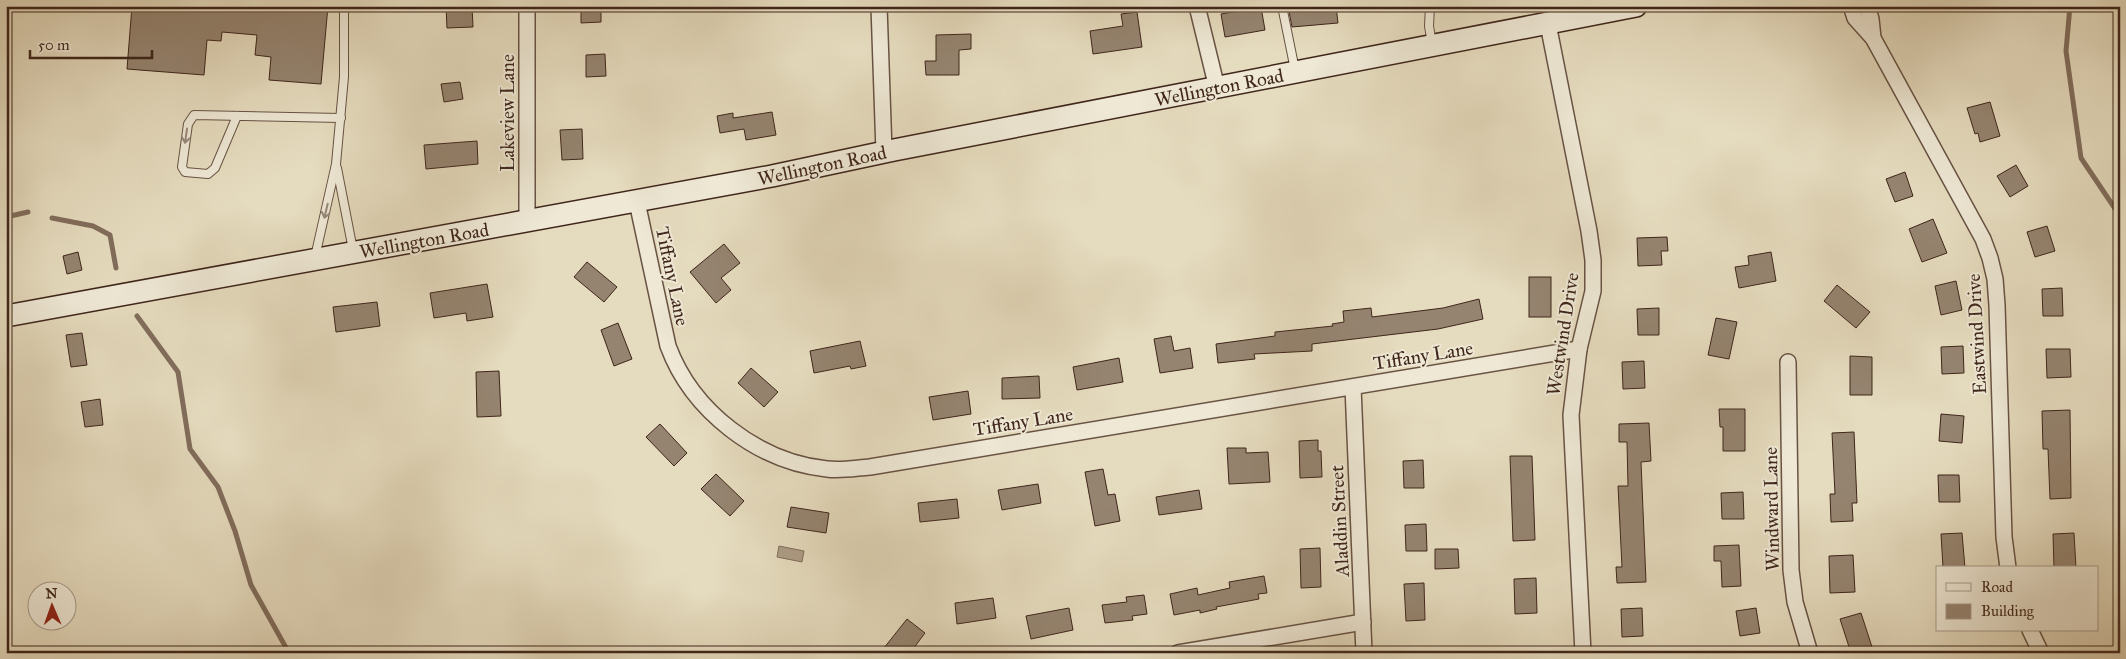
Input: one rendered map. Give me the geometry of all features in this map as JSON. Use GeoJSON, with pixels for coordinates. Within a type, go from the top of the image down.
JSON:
{"type":"FeatureCollection","features":[{"type":"Feature","properties":{"kind":"main road","name":"Wellington Road"},"geometry":{"type":"LineString","coordinates":[[6,316],[637,202],[884,152],[1636,6]]}},
{"type":"Feature","properties":{"kind":"street","name":"Lakeview Lane"},"geometry":{"type":"LineString","coordinates":[[527,6],[527,221]]}},
{"type":"Feature","properties":{"kind":"street"},"geometry":{"type":"LineString","coordinates":[[879,6],[884,152]]}},
{"type":"Feature","properties":{"kind":"street"},"geometry":{"type":"LineString","coordinates":[[1197,6],[1217,88]]}},
{"type":"Feature","properties":{"kind":"street","name":"Eastwind Drive"},"geometry":{"type":"LineString","coordinates":[[1851,6],[1855,18],[1873,38],[1975,222],[1990,258],[1995,279],[1997,305],[2004,537],[2008,566]]}},
{"type":"Feature","properties":{"kind":"street","name":"Eastwind Drive"},"geometry":{"type":"LineString","coordinates":[[1867,6],[1872,19],[1873,38]]}},
{"type":"Feature","properties":{"kind":"street","name":"Westwind Drive"},"geometry":{"type":"LineString","coordinates":[[1548,24],[1589,231],[1593,260],[1593,291],[1579,349],[1571,415],[1583,653]]}},
{"type":"Feature","properties":{"kind":"street","name":"Tiffany Lane"},"geometry":{"type":"LineString","coordinates":[[637,202],[662,323],[674,364],[696,397],[724,424],[756,446],[790,462],[828,469],[870,467],[1579,349]]}},
{"type":"Feature","properties":{"kind":"street","name":"Windward Lane"},"geometry":{"type":"LineString","coordinates":[[1788,362],[1791,570],[1796,602],[1810,653]]}},
{"type":"Feature","properties":{"kind":"street","name":"Aladdin Street"},"geometry":{"type":"LineString","coordinates":[[1353,387],[1364,653]]}},
{"type":"Feature","properties":{"kind":"street"},"geometry":{"type":"LineString","coordinates":[[1178,653],[1363,622]]}},
{"type":"Feature","properties":{"kind":"street"},"geometry":{"type":"LineString","coordinates":[[2031,632],[2041,653]]}},
{"type":"Feature","properties":{"kind":"lane"},"geometry":{"type":"LineString","coordinates":[[315,259],[336,164],[341,118],[344,6]]}},
{"type":"Feature","properties":{"kind":"lane"},"geometry":{"type":"LineString","coordinates":[[1282,6],[1295,72]]}},
{"type":"Feature","properties":{"kind":"lane"},"geometry":{"type":"LineString","coordinates":[[1430,6],[1429,26],[1432,46]]}},
{"type":"Feature","properties":{"kind":"lane"},"geometry":{"type":"LineString","coordinates":[[237,116],[215,168],[208,174],[185,172],[182,167],[188,124],[194,115],[341,118]]}},
{"type":"Feature","properties":{"kind":"lane"},"geometry":{"type":"LineString","coordinates":[[336,164],[353,252]]}},
{"type":"Feature","properties":{"kind":"shaded area"},"geometry":{"type":"Polygon","coordinates":[[[779,546],[804,551],[802,562],[777,557],[779,546]]]}},
{"type":"Feature","properties":{"kind":"building"},"geometry":{"type":"Polygon","coordinates":[[[132,6],[328,6],[321,84],[269,80],[271,57],[255,55],[257,35],[222,32],[221,41],[207,40],[204,75],[127,69],[132,6]]]}},
{"type":"Feature","properties":{"kind":"building"},"geometry":{"type":"Polygon","coordinates":[[[446,6],[472,6],[473,27],[447,28],[446,6]]]}},
{"type":"Feature","properties":{"kind":"building"},"geometry":{"type":"Polygon","coordinates":[[[581,6],[601,6],[601,22],[581,23],[581,6]]]}},
{"type":"Feature","properties":{"kind":"building"},"geometry":{"type":"Polygon","coordinates":[[[1288,6],[1336,6],[1338,23],[1292,27],[1288,6]]]}},
{"type":"Feature","properties":{"kind":"building"},"geometry":{"type":"Polygon","coordinates":[[[1261,7],[1265,30],[1225,37],[1221,14],[1261,7]]]}},
{"type":"Feature","properties":{"kind":"building"},"geometry":{"type":"Polygon","coordinates":[[[1137,12],[1142,47],[1093,54],[1090,31],[1123,26],[1121,14],[1137,12]]]}},
{"type":"Feature","properties":{"kind":"building"},"geometry":{"type":"Polygon","coordinates":[[[971,34],[971,49],[959,50],[959,75],[926,75],[925,61],[936,61],[936,35],[971,34]]]}},
{"type":"Feature","properties":{"kind":"building"},"geometry":{"type":"Polygon","coordinates":[[[605,54],[606,76],[586,77],[586,55],[605,54]]]}},
{"type":"Feature","properties":{"kind":"building"},"geometry":{"type":"Polygon","coordinates":[[[460,82],[463,99],[444,102],[441,84],[460,82]]]}},
{"type":"Feature","properties":{"kind":"building"},"geometry":{"type":"Polygon","coordinates":[[[1990,102],[2000,136],[1980,142],[1978,133],[1975,134],[1967,108],[1990,102]]]}},
{"type":"Feature","properties":{"kind":"building"},"geometry":{"type":"Polygon","coordinates":[[[772,112],[776,135],[746,140],[744,129],[720,133],[717,116],[733,113],[733,118],[772,112]]]}},
{"type":"Feature","properties":{"kind":"building"},"geometry":{"type":"Polygon","coordinates":[[[582,129],[583,159],[562,160],[560,130],[582,129]]]}},
{"type":"Feature","properties":{"kind":"building"},"geometry":{"type":"Polygon","coordinates":[[[477,141],[478,164],[426,169],[424,145],[477,141]]]}},
{"type":"Feature","properties":{"kind":"building"},"geometry":{"type":"Polygon","coordinates":[[[2016,165],[2028,186],[2010,197],[1997,176],[2016,165]]]}},
{"type":"Feature","properties":{"kind":"building"},"geometry":{"type":"Polygon","coordinates":[[[1905,172],[1913,196],[1895,202],[1886,179],[1905,172]]]}},
{"type":"Feature","properties":{"kind":"building"},"geometry":{"type":"Polygon","coordinates":[[[1933,219],[1947,253],[1922,262],[1909,229],[1933,219]]]}},
{"type":"Feature","properties":{"kind":"building"},"geometry":{"type":"Polygon","coordinates":[[[2047,226],[2055,251],[2035,257],[2027,232],[2047,226]]]}},
{"type":"Feature","properties":{"kind":"building"},"geometry":{"type":"Polygon","coordinates":[[[1667,237],[1668,251],[1661,251],[1662,265],[1638,266],[1637,238],[1667,237]]]}},
{"type":"Feature","properties":{"kind":"building"},"geometry":{"type":"Polygon","coordinates":[[[724,244],[740,263],[721,278],[731,290],[716,303],[690,272],[724,244]]]}},
{"type":"Feature","properties":{"kind":"building"},"geometry":{"type":"Polygon","coordinates":[[[78,252],[82,270],[67,274],[63,256],[78,252]]]}},
{"type":"Feature","properties":{"kind":"building"},"geometry":{"type":"Polygon","coordinates":[[[1771,252],[1776,281],[1739,288],[1735,267],[1749,265],[1748,256],[1771,252]]]}},
{"type":"Feature","properties":{"kind":"building"},"geometry":{"type":"Polygon","coordinates":[[[587,262],[617,287],[604,302],[574,277],[587,262]]]}},
{"type":"Feature","properties":{"kind":"building"},"geometry":{"type":"Polygon","coordinates":[[[1529,277],[1551,277],[1551,317],[1529,317],[1529,277]]]}},
{"type":"Feature","properties":{"kind":"building"},"geometry":{"type":"Polygon","coordinates":[[[1956,281],[1962,310],[1941,315],[1935,286],[1956,281]]]}},
{"type":"Feature","properties":{"kind":"building"},"geometry":{"type":"Polygon","coordinates":[[[487,284],[493,317],[467,321],[466,313],[434,318],[430,293],[487,284]]]}},
{"type":"Feature","properties":{"kind":"building"},"geometry":{"type":"Polygon","coordinates":[[[1837,285],[1870,312],[1856,328],[1824,301],[1837,285]]]}},
{"type":"Feature","properties":{"kind":"building"},"geometry":{"type":"Polygon","coordinates":[[[2062,288],[2063,316],[2043,316],[2042,289],[2062,288]]]}},
{"type":"Feature","properties":{"kind":"building"},"geometry":{"type":"Polygon","coordinates":[[[1479,299],[1483,319],[1438,329],[1312,344],[1312,351],[1254,354],[1255,359],[1218,363],[1216,344],[1275,336],[1275,332],[1333,326],[1332,324],[1344,322],[1343,311],[1371,308],[1372,317],[1443,308],[1479,299]]]}},
{"type":"Feature","properties":{"kind":"building"},"geometry":{"type":"Polygon","coordinates":[[[377,302],[380,326],[336,332],[333,307],[377,302]]]}},
{"type":"Feature","properties":{"kind":"building"},"geometry":{"type":"Polygon","coordinates":[[[1659,308],[1659,335],[1638,335],[1637,309],[1659,308]]]}},
{"type":"Feature","properties":{"kind":"building"},"geometry":{"type":"Polygon","coordinates":[[[1716,318],[1737,322],[1729,359],[1708,355],[1716,318]]]}},
{"type":"Feature","properties":{"kind":"building"},"geometry":{"type":"Polygon","coordinates":[[[618,323],[632,359],[614,366],[601,330],[618,323]]]}},
{"type":"Feature","properties":{"kind":"building"},"geometry":{"type":"Polygon","coordinates":[[[82,333],[87,365],[71,367],[66,335],[82,333]]]}},
{"type":"Feature","properties":{"kind":"building"},"geometry":{"type":"Polygon","coordinates":[[[1171,336],[1174,351],[1190,348],[1193,368],[1160,373],[1154,339],[1171,336]]]}},
{"type":"Feature","properties":{"kind":"building"},"geometry":{"type":"Polygon","coordinates":[[[860,341],[866,366],[851,369],[850,366],[814,373],[810,351],[860,341]]]}},
{"type":"Feature","properties":{"kind":"building"},"geometry":{"type":"Polygon","coordinates":[[[1963,346],[1964,373],[1942,374],[1941,347],[1963,346]]]}},
{"type":"Feature","properties":{"kind":"building"},"geometry":{"type":"Polygon","coordinates":[[[2046,349],[2070,349],[2071,377],[2047,378],[2046,349]]]}},
{"type":"Feature","properties":{"kind":"building"},"geometry":{"type":"Polygon","coordinates":[[[1850,356],[1872,357],[1872,395],[1850,395],[1850,356]]]}},
{"type":"Feature","properties":{"kind":"building"},"geometry":{"type":"Polygon","coordinates":[[[1119,358],[1123,382],[1077,390],[1073,367],[1119,358]]]}},
{"type":"Feature","properties":{"kind":"building"},"geometry":{"type":"Polygon","coordinates":[[[1644,361],[1645,388],[1623,389],[1622,362],[1644,361]]]}},
{"type":"Feature","properties":{"kind":"building"},"geometry":{"type":"Polygon","coordinates":[[[751,368],[778,392],[764,407],[738,383],[751,368]]]}},
{"type":"Feature","properties":{"kind":"building"},"geometry":{"type":"Polygon","coordinates":[[[499,371],[501,416],[477,417],[476,372],[499,371]]]}},
{"type":"Feature","properties":{"kind":"building"},"geometry":{"type":"Polygon","coordinates":[[[1039,376],[1040,398],[1002,399],[1002,378],[1039,376]]]}},
{"type":"Feature","properties":{"kind":"building"},"geometry":{"type":"Polygon","coordinates":[[[968,391],[971,414],[933,420],[929,397],[968,391]]]}},
{"type":"Feature","properties":{"kind":"building"},"geometry":{"type":"Polygon","coordinates":[[[100,399],[103,425],[85,427],[81,402],[100,399]]]}},
{"type":"Feature","properties":{"kind":"building"},"geometry":{"type":"Polygon","coordinates":[[[1719,409],[1745,409],[1745,451],[1723,451],[1723,427],[1720,427],[1719,409]]]}},
{"type":"Feature","properties":{"kind":"building"},"geometry":{"type":"Polygon","coordinates":[[[2070,410],[2071,498],[2050,499],[2048,449],[2043,449],[2042,411],[2070,410]]]}},
{"type":"Feature","properties":{"kind":"building"},"geometry":{"type":"Polygon","coordinates":[[[1941,414],[1964,416],[1962,443],[1939,441],[1941,414]]]}},
{"type":"Feature","properties":{"kind":"building"},"geometry":{"type":"Polygon","coordinates":[[[1649,423],[1651,461],[1641,462],[1646,582],[1617,583],[1616,567],[1622,567],[1618,486],[1628,486],[1627,442],[1619,442],[1619,424],[1649,423]]]}},
{"type":"Feature","properties":{"kind":"building"},"geometry":{"type":"Polygon","coordinates":[[[660,424],[687,453],[674,466],[646,437],[660,424]]]}},
{"type":"Feature","properties":{"kind":"building"},"geometry":{"type":"Polygon","coordinates":[[[1854,432],[1857,503],[1852,503],[1853,521],[1831,522],[1830,494],[1835,494],[1832,433],[1854,432]]]}},
{"type":"Feature","properties":{"kind":"building"},"geometry":{"type":"Polygon","coordinates":[[[1318,440],[1318,451],[1321,451],[1322,477],[1300,478],[1299,441],[1318,440]]]}},
{"type":"Feature","properties":{"kind":"building"},"geometry":{"type":"Polygon","coordinates":[[[1227,448],[1246,448],[1246,453],[1268,452],[1270,482],[1229,484],[1227,448]]]}},
{"type":"Feature","properties":{"kind":"building"},"geometry":{"type":"Polygon","coordinates":[[[1510,456],[1532,456],[1535,540],[1513,541],[1510,456]]]}},
{"type":"Feature","properties":{"kind":"building"},"geometry":{"type":"Polygon","coordinates":[[[1423,460],[1424,488],[1404,488],[1403,461],[1423,460]]]}},
{"type":"Feature","properties":{"kind":"building"},"geometry":{"type":"Polygon","coordinates":[[[1103,469],[1108,495],[1115,494],[1120,521],[1095,526],[1085,472],[1103,469]]]}},
{"type":"Feature","properties":{"kind":"building"},"geometry":{"type":"Polygon","coordinates":[[[716,474],[744,501],[730,516],[701,489],[716,474]]]}},
{"type":"Feature","properties":{"kind":"building"},"geometry":{"type":"Polygon","coordinates":[[[1938,475],[1959,475],[1960,502],[1939,502],[1938,475]]]}},
{"type":"Feature","properties":{"kind":"building"},"geometry":{"type":"Polygon","coordinates":[[[1038,484],[1041,503],[1002,510],[998,490],[1038,484]]]}},
{"type":"Feature","properties":{"kind":"building"},"geometry":{"type":"Polygon","coordinates":[[[1199,490],[1202,509],[1159,515],[1156,497],[1199,490]]]}},
{"type":"Feature","properties":{"kind":"building"},"geometry":{"type":"Polygon","coordinates":[[[1743,492],[1744,519],[1722,519],[1721,493],[1743,492]]]}},
{"type":"Feature","properties":{"kind":"building"},"geometry":{"type":"Polygon","coordinates":[[[957,499],[959,518],[920,522],[918,503],[957,499]]]}},
{"type":"Feature","properties":{"kind":"building"},"geometry":{"type":"Polygon","coordinates":[[[791,507],[829,513],[826,533],[787,527],[791,507]]]}},
{"type":"Feature","properties":{"kind":"building"},"geometry":{"type":"Polygon","coordinates":[[[1426,524],[1427,551],[1406,551],[1405,525],[1426,524]]]}},
{"type":"Feature","properties":{"kind":"building"},"geometry":{"type":"Polygon","coordinates":[[[1962,533],[1965,566],[1943,566],[1941,534],[1962,533]]]}},
{"type":"Feature","properties":{"kind":"building"},"geometry":{"type":"Polygon","coordinates":[[[2074,533],[2076,566],[2054,566],[2053,534],[2074,533]]]}},
{"type":"Feature","properties":{"kind":"building"},"geometry":{"type":"Polygon","coordinates":[[[1739,545],[1741,586],[1722,587],[1721,561],[1714,561],[1714,546],[1739,545]]]}},
{"type":"Feature","properties":{"kind":"building"},"geometry":{"type":"Polygon","coordinates":[[[1320,548],[1321,587],[1301,588],[1300,549],[1320,548]]]}},
{"type":"Feature","properties":{"kind":"building"},"geometry":{"type":"Polygon","coordinates":[[[1435,549],[1458,549],[1459,568],[1435,569],[1435,549]]]}},
{"type":"Feature","properties":{"kind":"building"},"geometry":{"type":"Polygon","coordinates":[[[1853,555],[1855,592],[1830,593],[1829,556],[1853,555]]]}},
{"type":"Feature","properties":{"kind":"building"},"geometry":{"type":"Polygon","coordinates":[[[1264,576],[1267,593],[1258,594],[1259,599],[1216,607],[1217,609],[1200,613],[1200,610],[1174,615],[1170,594],[1197,588],[1198,595],[1230,588],[1229,582],[1264,576]]]}},
{"type":"Feature","properties":{"kind":"building"},"geometry":{"type":"Polygon","coordinates":[[[1536,578],[1537,613],[1515,614],[1514,579],[1536,578]]]}},
{"type":"Feature","properties":{"kind":"building"},"geometry":{"type":"Polygon","coordinates":[[[1424,583],[1425,620],[1406,621],[1404,584],[1424,583]]]}},
{"type":"Feature","properties":{"kind":"building"},"geometry":{"type":"Polygon","coordinates":[[[1144,595],[1147,614],[1132,616],[1133,620],[1105,623],[1102,605],[1127,602],[1126,597],[1144,595]]]}},
{"type":"Feature","properties":{"kind":"building"},"geometry":{"type":"Polygon","coordinates":[[[993,598],[996,618],[957,624],[955,603],[993,598]]]}},
{"type":"Feature","properties":{"kind":"building"},"geometry":{"type":"Polygon","coordinates":[[[1069,608],[1073,630],[1031,639],[1026,616],[1069,608]]]}},
{"type":"Feature","properties":{"kind":"building"},"geometry":{"type":"Polygon","coordinates":[[[1642,608],[1643,636],[1622,637],[1621,609],[1642,608]]]}},
{"type":"Feature","properties":{"kind":"building"},"geometry":{"type":"Polygon","coordinates":[[[1756,608],[1760,633],[1740,636],[1736,611],[1756,608]]]}},
{"type":"Feature","properties":{"kind":"building"},"geometry":{"type":"Polygon","coordinates":[[[1861,613],[1872,647],[1851,653],[1840,619],[1861,613]]]}},
{"type":"Feature","properties":{"kind":"building"},"geometry":{"type":"Polygon","coordinates":[[[907,619],[925,633],[910,653],[880,653],[907,619]]]}},
{"type":"Feature","properties":{"kind":"waterway"},"geometry":{"type":"LineString","coordinates":[[2070,6],[2066,51],[2081,158],[2120,216]]}},
{"type":"Feature","properties":{"kind":"waterway"},"geometry":{"type":"LineString","coordinates":[[6,217],[28,212]]}},
{"type":"Feature","properties":{"kind":"waterway"},"geometry":{"type":"LineString","coordinates":[[52,218],[93,226],[110,235],[116,268]]}},
{"type":"Feature","properties":{"kind":"waterway"},"geometry":{"type":"LineString","coordinates":[[137,316],[178,372],[190,449],[218,487],[235,531],[251,585],[289,653]]}}]}
